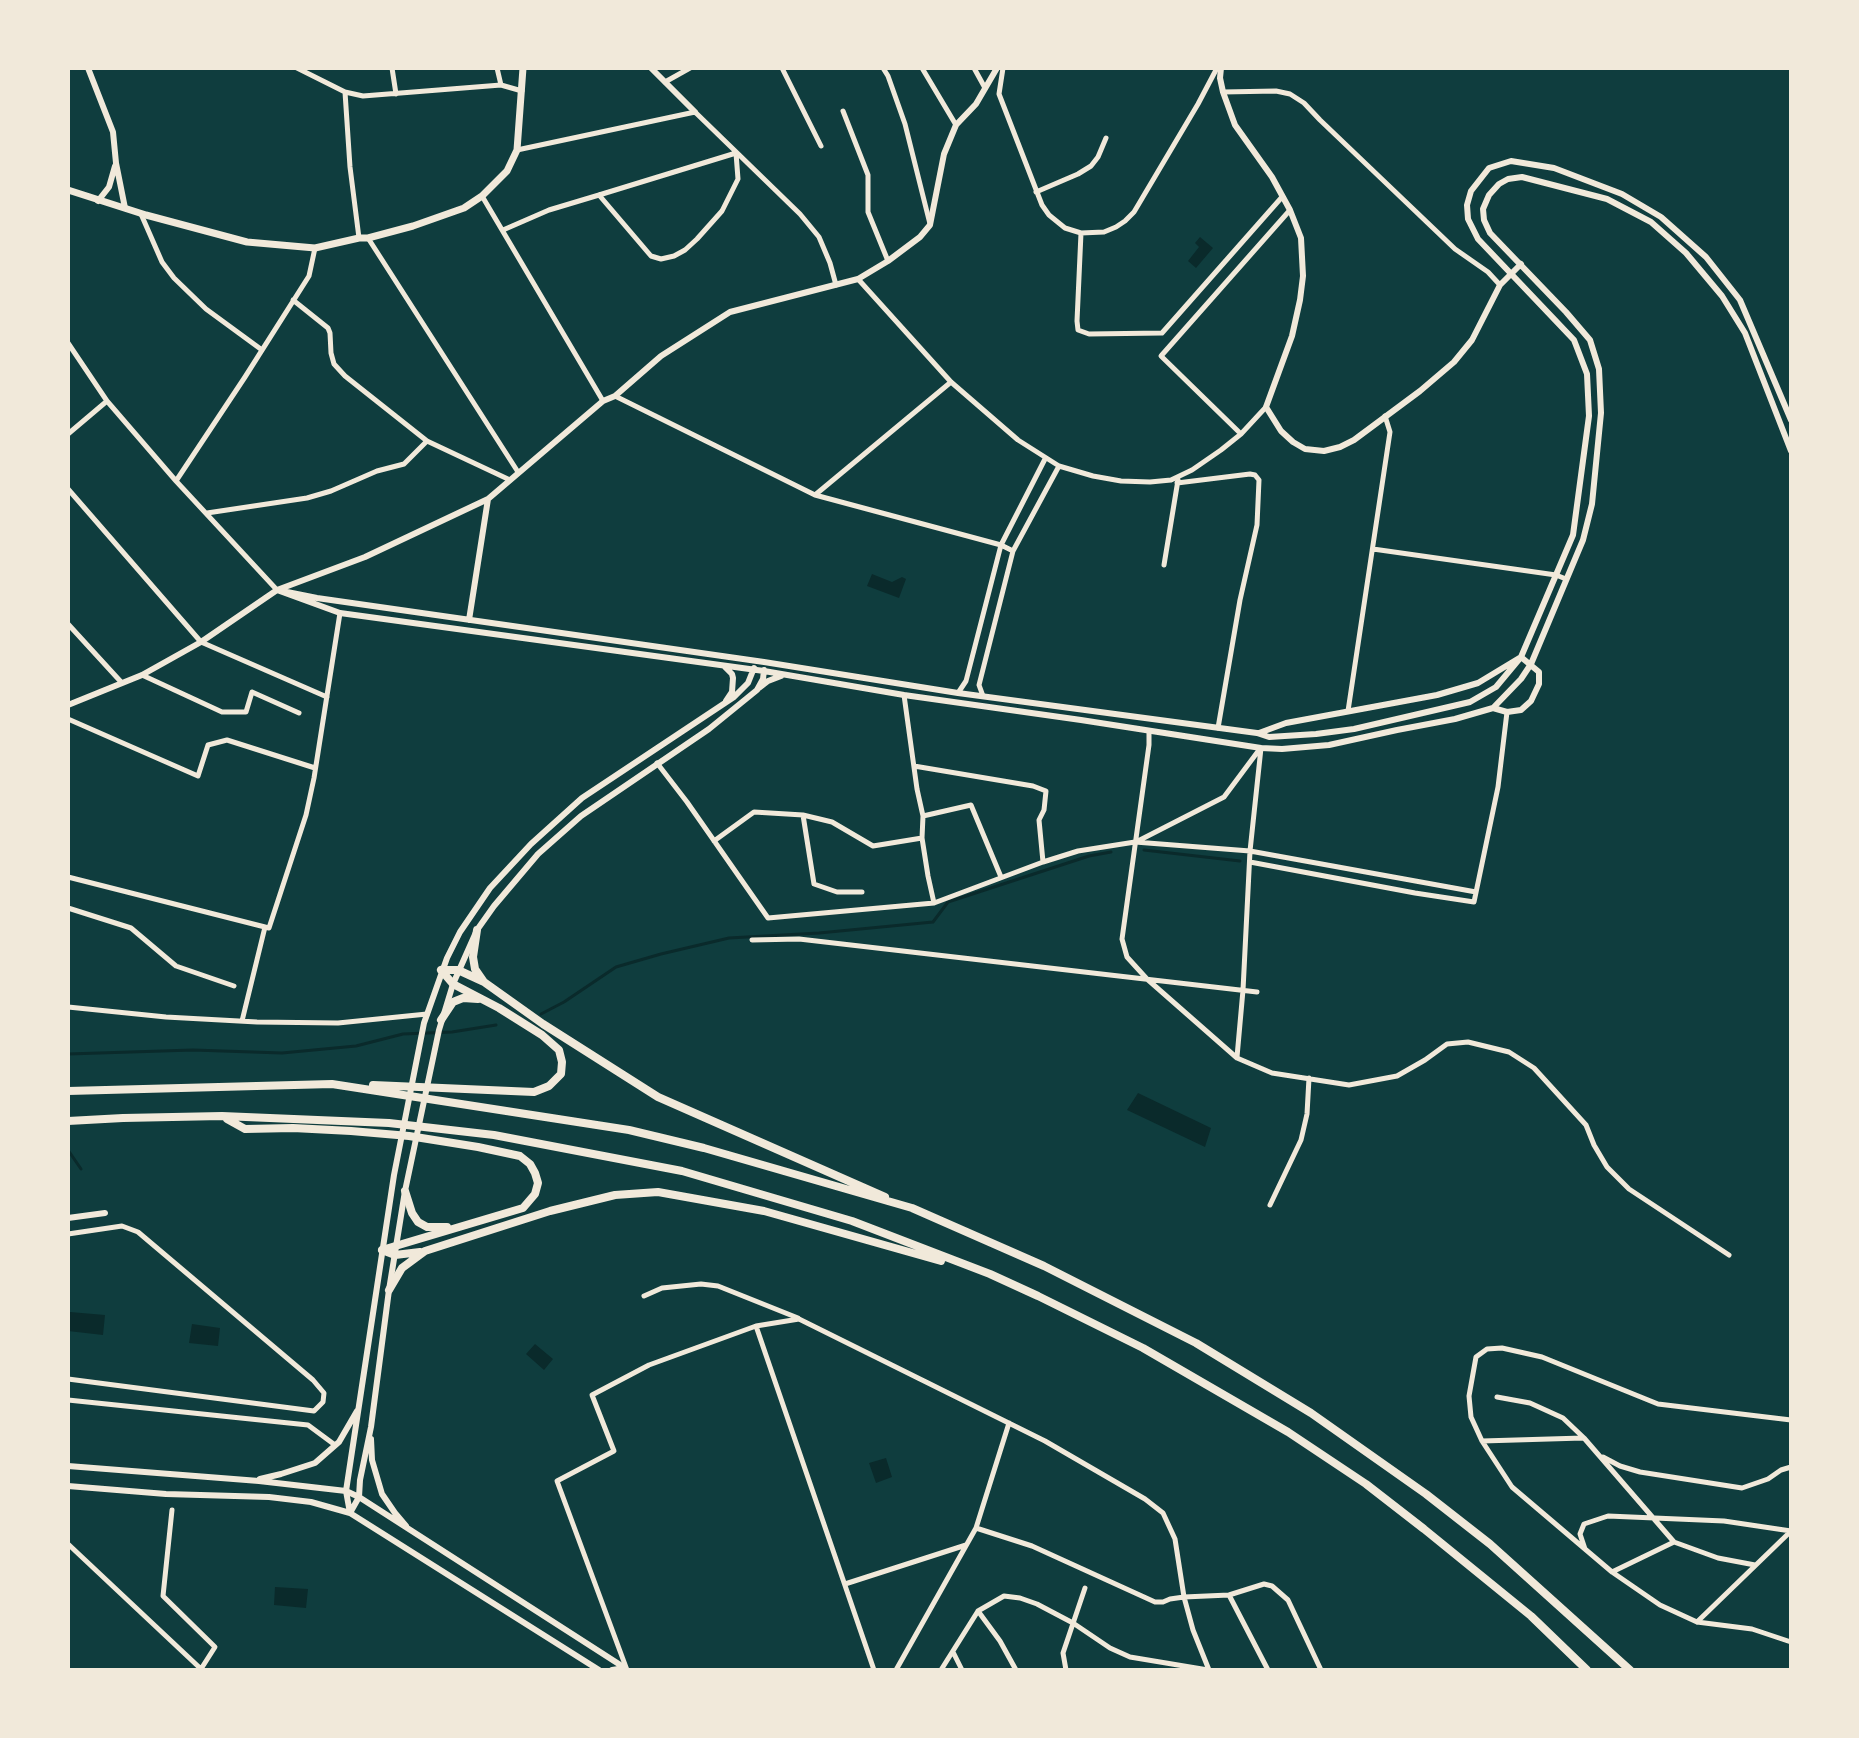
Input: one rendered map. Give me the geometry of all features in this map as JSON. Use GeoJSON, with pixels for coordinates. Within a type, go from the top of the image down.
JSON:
{"type":"FeatureCollection","features":[{"type":"Feature","properties":{"kind":"highway"},"geometry":{"type":"LineString","coordinates":[[477,930],[473,957],[475,969],[484,982]]}},
{"type":"Feature","properties":{"kind":"highway"},"geometry":{"type":"LineString","coordinates":[[441,970],[458,970],[484,982],[658,1097],[1044,1266],[1196,1343],[1311,1413],[1426,1494],[1490,1544],[1630,1670]]}},
{"type":"Feature","properties":{"kind":"highway"},"geometry":{"type":"LineString","coordinates":[[68,1091],[332,1084],[534,1092],[549,1086],[561,1074],[559,1050],[542,1035],[453,984],[441,970]]}},
{"type":"Feature","properties":{"kind":"highway"},"geometry":{"type":"LineString","coordinates":[[440,1025],[453,1002],[463,998],[485,1001]]}},
{"type":"Feature","properties":{"kind":"highway"},"geometry":{"type":"LineString","coordinates":[[332,1084],[629,1130],[704,1148],[912,1208]]}},
{"type":"Feature","properties":{"kind":"highway"},"geometry":{"type":"LineString","coordinates":[[222,1116],[245,1129],[293,1128],[409,1136],[478,1147],[520,1156],[535,1173],[538,1183],[535,1194],[523,1208],[382,1250]]}},
{"type":"Feature","properties":{"kind":"highway"},"geometry":{"type":"LineString","coordinates":[[68,1121],[222,1116],[389,1123],[494,1135],[682,1171],[852,1221],[990,1274],[1038,1296],[1143,1348],[1301,1441],[1366,1484],[1424,1529],[1531,1616],[1587,1670]]}},
{"type":"Feature","properties":{"kind":"highway"},"geometry":{"type":"LineString","coordinates":[[405,1191],[418,1222],[427,1227],[456,1227]]}},
{"type":"Feature","properties":{"kind":"highway"},"geometry":{"type":"LineString","coordinates":[[382,1250],[395,1255],[409,1255],[589,1201],[615,1195],[658,1192],[764,1211],[990,1274]]}},
{"type":"Feature","properties":{"kind":"highway"},"geometry":{"type":"LineString","coordinates":[[389,1290],[402,1268],[425,1251]]}},
{"type":"Feature","properties":{"kind":"main road"},"geometry":{"type":"LineString","coordinates":[[68,190],[247,242],[315,248],[413,226],[464,208],[482,196],[507,171],[517,150],[523,68]]}},
{"type":"Feature","properties":{"kind":"street"},"geometry":{"type":"LineString","coordinates":[[88,68],[113,132],[125,208]]}},
{"type":"Feature","properties":{"kind":"street"},"geometry":{"type":"LineString","coordinates":[[297,68],[345,92],[363,96],[501,85],[522,91]]}},
{"type":"Feature","properties":{"kind":"street"},"geometry":{"type":"LineString","coordinates":[[392,68],[396,94]]}},
{"type":"Feature","properties":{"kind":"street"},"geometry":{"type":"LineString","coordinates":[[497,68],[501,85]]}},
{"type":"Feature","properties":{"kind":"street"},"geometry":{"type":"LineString","coordinates":[[651,68],[800,214],[819,237],[836,285]]}},
{"type":"Feature","properties":{"kind":"street"},"geometry":{"type":"LineString","coordinates":[[665,82],[690,68]]}},
{"type":"Feature","properties":{"kind":"street"},"geometry":{"type":"LineString","coordinates":[[782,68],[821,146]]}},
{"type":"Feature","properties":{"kind":"street"},"geometry":{"type":"LineString","coordinates":[[883,68],[905,124],[930,225]]}},
{"type":"Feature","properties":{"kind":"street"},"geometry":{"type":"LineString","coordinates":[[922,68],[956,125]]}},
{"type":"Feature","properties":{"kind":"street"},"geometry":{"type":"LineString","coordinates":[[974,68],[985,88]]}},
{"type":"Feature","properties":{"kind":"street"},"geometry":{"type":"LineString","coordinates":[[68,705],[142,675],[201,642],[277,590],[365,557],[488,499],[661,356],[730,312],[858,279],[888,261],[920,237],[930,225],[944,154],[956,125],[976,104],[997,68]]}},
{"type":"Feature","properties":{"kind":"street"},"geometry":{"type":"LineString","coordinates":[[1003,68],[999,94],[1036,192],[1049,215],[1065,228],[1081,233],[1104,232],[1116,227],[1134,212],[1219,68]]}},
{"type":"Feature","properties":{"kind":"street"},"geometry":{"type":"LineString","coordinates":[[1164,565],[1178,480],[1241,434],[1266,407],[1292,336],[1303,276],[1301,238],[1290,210],[1272,177],[1235,125],[1223,92],[1219,68]]}},
{"type":"Feature","properties":{"kind":"street"},"geometry":{"type":"LineString","coordinates":[[1223,92],[1276,91],[1290,94],[1304,103],[1455,249],[1488,272],[1500,285]]}},
{"type":"Feature","properties":{"kind":"street"},"geometry":{"type":"LineString","coordinates":[[345,92],[350,167],[363,238],[518,472]]}},
{"type":"Feature","properties":{"kind":"street"},"geometry":{"type":"LineString","coordinates":[[843,111],[868,175],[868,212],[888,261]]}},
{"type":"Feature","properties":{"kind":"street"},"geometry":{"type":"LineString","coordinates":[[517,150],[695,112]]}},
{"type":"Feature","properties":{"kind":"street"},"geometry":{"type":"LineString","coordinates":[[1036,192],[1091,166],[1106,138]]}},
{"type":"Feature","properties":{"kind":"street"},"geometry":{"type":"LineString","coordinates":[[599,195],[651,256],[661,259],[674,256],[697,239],[722,211],[738,179],[736,153]]}},
{"type":"Feature","properties":{"kind":"street"},"geometry":{"type":"LineString","coordinates":[[503,230],[549,210],[736,153]]}},
{"type":"Feature","properties":{"kind":"street"},"geometry":{"type":"LineString","coordinates":[[277,590],[1269,737],[1354,729],[1470,702],[1496,687],[1521,657],[1573,535],[1589,416],[1587,374],[1574,340],[1478,239],[1468,219],[1467,205],[1471,191],[1489,168],[1511,161],[1554,168],[1622,194],[1661,217],[1706,257],[1740,300],[1791,420]]}},
{"type":"Feature","properties":{"kind":"street"},"geometry":{"type":"LineString","coordinates":[[98,201],[109,187],[116,163]]}},
{"type":"Feature","properties":{"kind":"street"},"geometry":{"type":"LineString","coordinates":[[68,343],[107,401],[277,590],[340,613],[764,671],[1261,748],[1329,745],[1493,708],[1531,664],[1566,582],[1583,540],[1592,504],[1601,413],[1599,369],[1590,340],[1490,233],[1483,209],[1489,195],[1499,184],[1522,177],[1607,199],[1651,222],[1686,253],[1722,296],[1745,333],[1791,451]]}},
{"type":"Feature","properties":{"kind":"street"},"geometry":{"type":"LineString","coordinates":[[482,196],[603,401]]}},
{"type":"Feature","properties":{"kind":"street"},"geometry":{"type":"LineString","coordinates":[[1081,233],[1078,330],[1089,334],[1162,333],[1282,197]]}},
{"type":"Feature","properties":{"kind":"street"},"geometry":{"type":"LineString","coordinates":[[1241,434],[1161,356],[1290,210]]}},
{"type":"Feature","properties":{"kind":"street"},"geometry":{"type":"LineString","coordinates":[[141,213],[162,262],[174,278],[206,309],[262,350]]}},
{"type":"Feature","properties":{"kind":"street"},"geometry":{"type":"LineString","coordinates":[[176,481],[309,276],[315,248]]}},
{"type":"Feature","properties":{"kind":"street"},"geometry":{"type":"LineString","coordinates":[[1266,407],[1281,431],[1305,449],[1324,451],[1354,440],[1454,362],[1472,340],[1500,285],[1521,264]]}},
{"type":"Feature","properties":{"kind":"street"},"geometry":{"type":"LineString","coordinates":[[858,279],[951,382],[1018,440],[1059,466],[1121,481],[1255,475],[1259,480],[1257,525],[1240,600],[1218,728]]}},
{"type":"Feature","properties":{"kind":"street"},"geometry":{"type":"LineString","coordinates":[[293,300],[328,328],[334,364],[345,376],[427,441],[510,480]]}},
{"type":"Feature","properties":{"kind":"street"},"geometry":{"type":"LineString","coordinates":[[815,495],[951,382]]}},
{"type":"Feature","properties":{"kind":"street"},"geometry":{"type":"LineString","coordinates":[[615,396],[815,495],[1001,545],[1013,551]]}},
{"type":"Feature","properties":{"kind":"street"},"geometry":{"type":"LineString","coordinates":[[68,434],[107,401]]}},
{"type":"Feature","properties":{"kind":"street"},"geometry":{"type":"LineString","coordinates":[[1348,712],[1390,432],[1385,416]]}},
{"type":"Feature","properties":{"kind":"street"},"geometry":{"type":"LineString","coordinates":[[206,513],[307,498],[331,491],[377,471],[404,464],[427,441]]}},
{"type":"Feature","properties":{"kind":"street"},"geometry":{"type":"LineString","coordinates":[[958,693],[966,681],[1001,545],[1045,459]]}},
{"type":"Feature","properties":{"kind":"street"},"geometry":{"type":"LineString","coordinates":[[983,696],[979,685],[1013,551],[1059,466]]}},
{"type":"Feature","properties":{"kind":"street"},"geometry":{"type":"LineString","coordinates":[[68,489],[201,642],[327,697]]}},
{"type":"Feature","properties":{"kind":"street"},"geometry":{"type":"LineString","coordinates":[[469,620],[488,499]]}},
{"type":"Feature","properties":{"kind":"street"},"geometry":{"type":"LineString","coordinates":[[1373,549],[1556,575],[1566,579]]}},
{"type":"Feature","properties":{"kind":"street"},"geometry":{"type":"LineString","coordinates":[[68,877],[269,928],[302,828],[316,768],[340,613]]}},
{"type":"Feature","properties":{"kind":"street"},"geometry":{"type":"LineString","coordinates":[[68,624],[122,683]]}},
{"type":"Feature","properties":{"kind":"street"},"geometry":{"type":"LineString","coordinates":[[1257,733],[1286,723],[1437,695],[1478,683],[1521,657]]}},
{"type":"Feature","properties":{"kind":"street"},"geometry":{"type":"LineString","coordinates":[[1493,708],[1507,712],[1521,710],[1531,701],[1539,684],[1539,672],[1521,657]]}},
{"type":"Feature","properties":{"kind":"street"},"geometry":{"type":"LineString","coordinates":[[350,1513],[346,1491],[394,1175],[424,1023],[441,970],[460,932],[490,888],[531,844],[582,798],[725,702],[748,683],[754,670],[752,661]]}},
{"type":"Feature","properties":{"kind":"street"},"geometry":{"type":"LineString","coordinates":[[757,690],[763,679],[764,662]]}},
{"type":"Feature","properties":{"kind":"street"},"geometry":{"type":"LineString","coordinates":[[724,666],[733,678],[732,692],[725,702]]}},
{"type":"Feature","properties":{"kind":"street"},"geometry":{"type":"LineString","coordinates":[[142,675],[222,712],[246,712],[252,692],[299,713]]}},
{"type":"Feature","properties":{"kind":"street"},"geometry":{"type":"LineString","coordinates":[[350,1513],[359,1497],[405,1191],[440,1025],[458,970],[477,930],[538,854],[581,816],[709,729],[768,681],[783,675]]}},
{"type":"Feature","properties":{"kind":"street"},"geometry":{"type":"LineString","coordinates":[[904,695],[923,816],[922,838],[934,903]]}},
{"type":"Feature","properties":{"kind":"street"},"geometry":{"type":"LineString","coordinates":[[1250,862],[1474,902],[1498,787],[1507,712]]}},
{"type":"Feature","properties":{"kind":"street"},"geometry":{"type":"LineString","coordinates":[[68,719],[198,776],[208,745],[227,740],[316,768]]}},
{"type":"Feature","properties":{"kind":"street"},"geometry":{"type":"LineString","coordinates":[[1149,731],[1122,939],[1127,957],[1147,979],[1237,1058],[1272,1073],[1349,1085],[1397,1076],[1447,1044],[1468,1042],[1509,1052],[1534,1068],[1586,1125],[1607,1167],[1629,1189],[1729,1255]]}},
{"type":"Feature","properties":{"kind":"street"},"geometry":{"type":"LineString","coordinates":[[1135,842],[1224,797],[1261,748]]}},
{"type":"Feature","properties":{"kind":"street"},"geometry":{"type":"LineString","coordinates":[[1237,1058],[1250,851],[1261,748]]}},
{"type":"Feature","properties":{"kind":"street"},"geometry":{"type":"LineString","coordinates":[[657,763],[768,918],[934,903],[1078,851],[1135,842],[1250,851],[1476,892]]}},
{"type":"Feature","properties":{"kind":"street"},"geometry":{"type":"LineString","coordinates":[[914,766],[1033,786],[1046,791],[1044,810],[1039,820],[1043,862]]}},
{"type":"Feature","properties":{"kind":"street"},"geometry":{"type":"LineString","coordinates":[[923,816],[971,805],[1001,877]]}},
{"type":"Feature","properties":{"kind":"street"},"geometry":{"type":"LineString","coordinates":[[714,841],[754,812],[803,815],[832,822],[873,846],[922,838]]}},
{"type":"Feature","properties":{"kind":"street"},"geometry":{"type":"LineString","coordinates":[[803,815],[814,884],[837,892],[862,892]]}},
{"type":"Feature","properties":{"kind":"street"},"geometry":{"type":"LineString","coordinates":[[68,908],[131,928],[176,966],[234,986]]}},
{"type":"Feature","properties":{"kind":"street"},"geometry":{"type":"LineString","coordinates":[[242,1021],[265,927]]}},
{"type":"Feature","properties":{"kind":"street"},"geometry":{"type":"LineString","coordinates":[[752,940],[799,939],[1257,992]]}},
{"type":"Feature","properties":{"kind":"street"},"geometry":{"type":"LineString","coordinates":[[68,1007],[166,1017],[338,1023],[427,1014]]}},
{"type":"Feature","properties":{"kind":"street"},"geometry":{"type":"LineString","coordinates":[[1270,1205],[1301,1140],[1307,1114],[1309,1078]]}},
{"type":"Feature","properties":{"kind":"street"},"geometry":{"type":"LineString","coordinates":[[68,1218],[105,1213]]}},
{"type":"Feature","properties":{"kind":"street"},"geometry":{"type":"LineString","coordinates":[[68,1234],[122,1226],[138,1232],[313,1380],[324,1393],[323,1402],[314,1411],[68,1379]]}},
{"type":"Feature","properties":{"kind":"street"},"geometry":{"type":"LineString","coordinates":[[644,1296],[662,1288],[701,1284],[718,1286],[799,1319],[1009,1423],[1145,1499],[1163,1513],[1175,1539],[1184,1597],[1209,1670]]}},
{"type":"Feature","properties":{"kind":"street"},"geometry":{"type":"LineString","coordinates":[[626,1669],[557,1481],[614,1451],[592,1395],[649,1365],[756,1326],[799,1319]]}},
{"type":"Feature","properties":{"kind":"street"},"geometry":{"type":"LineString","coordinates":[[756,1326],[874,1670]]}},
{"type":"Feature","properties":{"kind":"street"},"geometry":{"type":"LineString","coordinates":[[1791,1420],[1658,1404],[1542,1357],[1502,1348],[1487,1349],[1476,1357],[1469,1396],[1471,1417],[1482,1441],[1512,1487],[1612,1572],[1660,1605],[1697,1622],[1752,1629],[1791,1642]]}},
{"type":"Feature","properties":{"kind":"street"},"geometry":{"type":"LineString","coordinates":[[1497,1397],[1530,1403],[1563,1418],[1674,1542],[1718,1558],[1755,1565]]}},
{"type":"Feature","properties":{"kind":"street"},"geometry":{"type":"LineString","coordinates":[[68,1400],[308,1425],[335,1445]]}},
{"type":"Feature","properties":{"kind":"street"},"geometry":{"type":"LineString","coordinates":[[250,1481],[315,1463],[335,1445],[359,1408]]}},
{"type":"Feature","properties":{"kind":"street"},"geometry":{"type":"LineString","coordinates":[[896,1670],[976,1528],[1009,1423]]}},
{"type":"Feature","properties":{"kind":"street"},"geometry":{"type":"LineString","coordinates":[[371,1427],[372,1460],[382,1494],[411,1531]]}},
{"type":"Feature","properties":{"kind":"street"},"geometry":{"type":"LineString","coordinates":[[1482,1441],[1584,1438]]}},
{"type":"Feature","properties":{"kind":"street"},"geometry":{"type":"LineString","coordinates":[[1598,1454],[1640,1472],[1742,1488],[1791,1467]]}},
{"type":"Feature","properties":{"kind":"street"},"geometry":{"type":"LineString","coordinates":[[68,1466],[346,1491],[626,1669]]}},
{"type":"Feature","properties":{"kind":"street"},"geometry":{"type":"LineString","coordinates":[[68,1486],[166,1494],[269,1497],[311,1502],[350,1513],[599,1670]]}},
{"type":"Feature","properties":{"kind":"street"},"geometry":{"type":"LineString","coordinates":[[68,1544],[201,1670],[215,1647],[163,1596],[172,1510]]}},
{"type":"Feature","properties":{"kind":"street"},"geometry":{"type":"LineString","coordinates":[[1585,1549],[1580,1534],[1584,1524],[1608,1516],[1724,1521],[1791,1531]]}},
{"type":"Feature","properties":{"kind":"street"},"geometry":{"type":"LineString","coordinates":[[976,1528],[1032,1546],[1155,1602],[1229,1595],[1264,1584],[1278,1589],[1288,1600],[1321,1670]]}},
{"type":"Feature","properties":{"kind":"street"},"geometry":{"type":"LineString","coordinates":[[1697,1622],[1791,1531]]}},
{"type":"Feature","properties":{"kind":"street"},"geometry":{"type":"LineString","coordinates":[[1612,1572],[1674,1542]]}},
{"type":"Feature","properties":{"kind":"street"},"geometry":{"type":"LineString","coordinates":[[845,1584],[968,1545]]}},
{"type":"Feature","properties":{"kind":"street"},"geometry":{"type":"LineString","coordinates":[[1066,1670],[1063,1653],[1085,1588]]}},
{"type":"Feature","properties":{"kind":"street"},"geometry":{"type":"LineString","coordinates":[[1229,1595],[1268,1670]]}},
{"type":"Feature","properties":{"kind":"street"},"geometry":{"type":"LineString","coordinates":[[941,1670],[978,1611],[1004,1596],[1037,1604],[1130,1657],[1209,1670]]}},
{"type":"Feature","properties":{"kind":"street"},"geometry":{"type":"LineString","coordinates":[[978,1611],[1016,1670]]}},
{"type":"Feature","properties":{"kind":"street"},"geometry":{"type":"LineString","coordinates":[[953,1651],[962,1670]]}},
{"type":"Feature","properties":{"kind":"street"},"geometry":{"type":"LineString","coordinates":[[612,1670],[626,1669]]}},
{"type":"Feature","properties":{"kind":"water"},"geometry":{"type":"Polygon","coordinates":[[[1200,237],[1213,248],[1196,268],[1188,261],[1199,247],[1195,243],[1200,237]]]}},
{"type":"Feature","properties":{"kind":"water"},"geometry":{"type":"Polygon","coordinates":[[[872,574],[892,582],[902,577],[906,579],[899,598],[867,586],[872,574]]]}},
{"type":"Feature","properties":{"kind":"water"},"geometry":{"type":"Polygon","coordinates":[[[1138,1093],[1211,1128],[1205,1147],[1127,1110],[1138,1093]]]}},
{"type":"Feature","properties":{"kind":"water"},"geometry":{"type":"Polygon","coordinates":[[[70,1312],[105,1315],[103,1335],[68,1331],[70,1312]]]}},
{"type":"Feature","properties":{"kind":"water"},"geometry":{"type":"Polygon","coordinates":[[[192,1324],[220,1328],[218,1346],[189,1343],[192,1324]]]}},
{"type":"Feature","properties":{"kind":"water"},"geometry":{"type":"Polygon","coordinates":[[[535,1344],[553,1359],[544,1370],[526,1354],[535,1344]]]}},
{"type":"Feature","properties":{"kind":"water"},"geometry":{"type":"Polygon","coordinates":[[[886,1458],[892,1477],[876,1483],[869,1463],[886,1458]]]}},
{"type":"Feature","properties":{"kind":"water"},"geometry":{"type":"Polygon","coordinates":[[[275,1587],[308,1589],[306,1608],[274,1605],[275,1587]]]}},
{"type":"Feature","properties":{"kind":"waterway"},"geometry":{"type":"LineString","coordinates":[[1144,850],[1240,861]]}},
{"type":"Feature","properties":{"kind":"waterway"},"geometry":{"type":"LineString","coordinates":[[541,1014],[616,967],[661,954],[729,938],[933,922],[948,902],[1089,856],[1111,852]]}},
{"type":"Feature","properties":{"kind":"waterway"},"geometry":{"type":"LineString","coordinates":[[68,1054],[193,1050],[282,1053],[356,1046],[403,1034],[452,1032],[496,1025]]}},
{"type":"Feature","properties":{"kind":"waterway"},"geometry":{"type":"LineString","coordinates":[[68,1150],[81,1169]]}}]}
